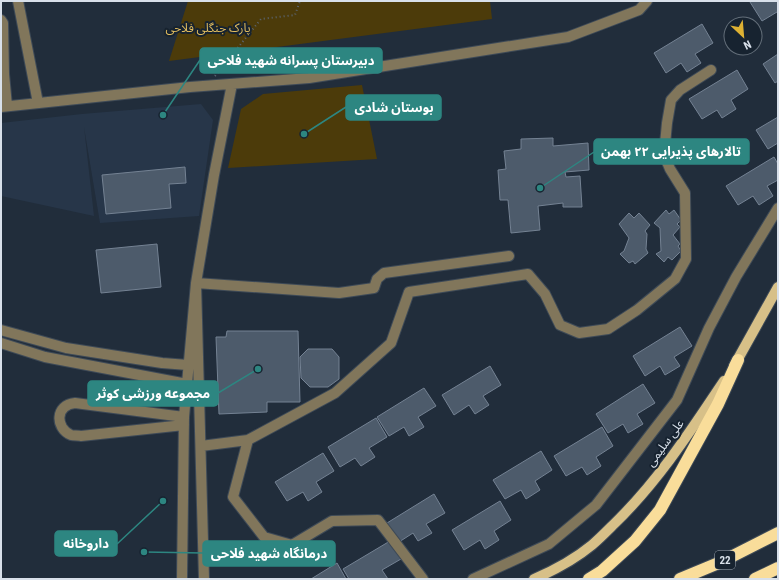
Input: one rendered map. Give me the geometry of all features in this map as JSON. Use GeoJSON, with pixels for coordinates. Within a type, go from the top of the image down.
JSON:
{"type":"FeatureCollection","features":[{"type":"Feature","properties":{"kind":"highway"},"geometry":{"type":"LineString","coordinates":[[589,579],[602,571],[635,541],[660,510],[718,404],[738,360]]}},
{"type":"Feature","properties":{"kind":"highway","name":"22"},"geometry":{"type":"LineString","coordinates":[[680,579],[721,562],[775,534]]}},
{"type":"Feature","properties":{"kind":"highway"},"geometry":{"type":"LineString","coordinates":[[755,579],[778,568]]}},
{"type":"Feature","properties":{"kind":"main road","name":"علی سلیمی"},"geometry":{"type":"LineString","coordinates":[[534,579],[556,569],[593,545],[629,510],[654,481],[690,433],[738,360],[778,287]]}},
{"type":"Feature","properties":{"kind":"street"},"geometry":{"type":"LineString","coordinates":[[18,1],[38,103]]}},
{"type":"Feature","properties":{"kind":"street"},"geometry":{"type":"LineString","coordinates":[[1,20],[3,23],[4,106],[207,86],[309,78],[568,37],[639,10],[647,1]]}},
{"type":"Feature","properties":{"kind":"street"},"geometry":{"type":"LineString","coordinates":[[201,446],[248,440],[335,393],[391,343],[408,292],[528,274],[545,294],[560,325],[579,333],[608,329],[637,310],[675,278],[686,259],[684,193],[670,169],[664,155],[667,123],[671,100],[680,90],[711,70]]}},
{"type":"Feature","properties":{"kind":"street"},"geometry":{"type":"LineString","coordinates":[[182,579],[184,421],[196,283],[214,175],[232,84]]}},
{"type":"Feature","properties":{"kind":"street"},"geometry":{"type":"LineString","coordinates":[[473,579],[549,544],[596,505],[677,400],[709,328],[736,277],[778,208]]}},
{"type":"Feature","properties":{"kind":"street"},"geometry":{"type":"LineString","coordinates":[[196,283],[338,293],[374,288],[377,279],[384,274],[508,256]]}},
{"type":"Feature","properties":{"kind":"street"},"geometry":{"type":"LineString","coordinates":[[196,283],[204,579]]}},
{"type":"Feature","properties":{"kind":"street"},"geometry":{"type":"LineString","coordinates":[[1,330],[66,348],[162,363],[188,365]]}},
{"type":"Feature","properties":{"kind":"street"},"geometry":{"type":"LineString","coordinates":[[1,344],[45,357],[187,384]]}},
{"type":"Feature","properties":{"kind":"street"},"geometry":{"type":"LineString","coordinates":[[68,403],[75,403],[184,421],[81,436],[72,435],[65,430],[60,423],[60,416],[63,408],[68,403]]}},
{"type":"Feature","properties":{"kind":"street"},"geometry":{"type":"LineString","coordinates":[[248,440],[233,497],[264,537],[292,545],[332,521],[378,520],[423,579]]}},
{"type":"Feature","properties":{"kind":"path"},"geometry":{"type":"LineString","coordinates":[[207,86],[261,19],[295,15],[300,1]]}},
{"type":"Feature","properties":{"kind":"shaded area"},"geometry":{"type":"Polygon","coordinates":[[[201,104],[213,120],[199,216],[100,223],[84,127],[94,216],[1,196],[1,123],[82,114],[201,104]]]}},
{"type":"Feature","properties":{"kind":"green space","name":"پارک جنگلی فلاحی"},"geometry":{"type":"Polygon","coordinates":[[[188,1],[490,1],[492,19],[169,61],[188,1]]]}},
{"type":"Feature","properties":{"kind":"green space"},"geometry":{"type":"Polygon","coordinates":[[[362,85],[377,159],[228,168],[241,109],[263,94],[362,85]]]}},
{"type":"Feature","properties":{"kind":"building"},"geometry":{"type":"Polygon","coordinates":[[[778,1],[778,13],[777,12],[763,20],[763,16],[759,16],[750,2],[778,1]]]}},
{"type":"Feature","properties":{"kind":"building"},"geometry":{"type":"Polygon","coordinates":[[[702,24],[713,43],[695,54],[701,63],[687,72],[681,63],[666,73],[654,53],[702,24]]]}},
{"type":"Feature","properties":{"kind":"building"},"geometry":{"type":"Polygon","coordinates":[[[778,54],[778,81],[775,83],[763,64],[778,54]]]}},
{"type":"Feature","properties":{"kind":"building"},"geometry":{"type":"Polygon","coordinates":[[[737,70],[748,89],[731,100],[736,109],[722,118],[717,110],[702,119],[689,99],[737,70]]]}},
{"type":"Feature","properties":{"kind":"building"},"geometry":{"type":"Polygon","coordinates":[[[778,117],[778,143],[768,149],[756,130],[778,117]]]}},
{"type":"Feature","properties":{"kind":"building"},"geometry":{"type":"Polygon","coordinates":[[[553,138],[553,146],[588,143],[589,170],[565,172],[566,177],[580,176],[582,207],[563,207],[563,203],[538,206],[540,230],[511,233],[508,200],[500,200],[498,170],[506,169],[504,151],[521,149],[521,139],[553,138]]]}},
{"type":"Feature","properties":{"kind":"building"},"geometry":{"type":"Polygon","coordinates":[[[774,157],[778,164],[778,180],[767,186],[773,196],[759,205],[753,196],[738,205],[726,186],[774,157]]]}},
{"type":"Feature","properties":{"kind":"building"},"geometry":{"type":"Polygon","coordinates":[[[185,167],[186,183],[169,184],[171,208],[106,214],[102,175],[185,167]]]}},
{"type":"Feature","properties":{"kind":"building"},"geometry":{"type":"Polygon","coordinates":[[[666,210],[669,214],[674,210],[681,220],[677,224],[680,227],[673,235],[680,244],[678,246],[681,251],[672,260],[668,257],[664,262],[656,254],[661,251],[660,228],[654,223],[666,210]]]}},
{"type":"Feature","properties":{"kind":"building"},"geometry":{"type":"Polygon","coordinates":[[[629,213],[634,218],[639,213],[650,225],[645,231],[647,234],[646,249],[648,253],[635,264],[633,261],[629,263],[620,254],[624,251],[629,238],[619,224],[629,213]]]}},
{"type":"Feature","properties":{"kind":"building"},"geometry":{"type":"Polygon","coordinates":[[[157,244],[161,287],[101,293],[96,250],[157,244]]]}},
{"type":"Feature","properties":{"kind":"building"},"geometry":{"type":"Polygon","coordinates":[[[680,327],[692,346],[674,357],[680,366],[665,375],[660,366],[645,376],[633,356],[680,327]]]}},
{"type":"Feature","properties":{"kind":"building"},"geometry":{"type":"Polygon","coordinates":[[[227,331],[298,331],[300,402],[267,402],[267,412],[219,414],[216,337],[226,337],[227,331]]]}},
{"type":"Feature","properties":{"kind":"building"},"geometry":{"type":"Polygon","coordinates":[[[308,349],[332,349],[339,357],[339,379],[328,387],[310,387],[301,378],[300,357],[308,349]]]}},
{"type":"Feature","properties":{"kind":"building"},"geometry":{"type":"Polygon","coordinates":[[[490,366],[501,385],[483,396],[489,405],[475,414],[469,405],[454,415],[442,395],[490,366]]]}},
{"type":"Feature","properties":{"kind":"building"},"geometry":{"type":"Polygon","coordinates":[[[643,384],[655,403],[637,414],[643,424],[628,433],[623,424],[608,433],[596,414],[643,384]]]}},
{"type":"Feature","properties":{"kind":"building"},"geometry":{"type":"Polygon","coordinates":[[[424,388],[436,406],[418,417],[424,427],[409,436],[404,427],[389,436],[377,417],[424,388]]]}},
{"type":"Feature","properties":{"kind":"building"},"geometry":{"type":"Polygon","coordinates":[[[376,418],[387,437],[369,448],[375,457],[361,466],[355,458],[340,467],[328,447],[376,418]]]}},
{"type":"Feature","properties":{"kind":"building"},"geometry":{"type":"Polygon","coordinates":[[[602,427],[613,446],[596,457],[601,466],[587,475],[582,467],[566,476],[554,456],[602,427]]]}},
{"type":"Feature","properties":{"kind":"building"},"geometry":{"type":"Polygon","coordinates":[[[541,451],[552,470],[535,481],[540,490],[526,499],[521,490],[505,499],[493,480],[541,451]]]}},
{"type":"Feature","properties":{"kind":"building"},"geometry":{"type":"Polygon","coordinates":[[[323,453],[334,471],[316,482],[322,492],[308,501],[303,492],[287,501],[275,482],[323,453]]]}},
{"type":"Feature","properties":{"kind":"building"},"geometry":{"type":"Polygon","coordinates":[[[434,494],[445,513],[426,524],[432,533],[418,541],[413,533],[399,542],[387,523],[434,494]]]}},
{"type":"Feature","properties":{"kind":"building"},"geometry":{"type":"Polygon","coordinates":[[[500,501],[511,520],[494,531],[499,540],[485,549],[480,540],[464,550],[452,530],[500,501]]]}},
{"type":"Feature","properties":{"kind":"building"},"geometry":{"type":"Polygon","coordinates":[[[390,541],[401,559],[382,570],[388,579],[349,579],[343,569],[390,541]]]}},
{"type":"Feature","properties":{"kind":"building"},"geometry":{"type":"Polygon","coordinates":[[[337,563],[346,579],[311,579],[337,563]]]}},
{"type":"Feature","properties":{"kind":"place","name":"دبیرستان پسرانه شهید فلاحی"},"geometry":{"type":"Point","coordinates":[163,115]}},
{"type":"Feature","properties":{"kind":"place","name":"بوستان شادی"},"geometry":{"type":"Point","coordinates":[304,134]}},
{"type":"Feature","properties":{"kind":"place","name":"تالارهای پذیرایی ۲۲ بهمن"},"geometry":{"type":"Point","coordinates":[540,188]}},
{"type":"Feature","properties":{"kind":"place","name":"مجموعه ورزشی کوثر"},"geometry":{"type":"Point","coordinates":[258,369]}},
{"type":"Feature","properties":{"kind":"place","name":"داروخانه"},"geometry":{"type":"Point","coordinates":[163,501]}},
{"type":"Feature","properties":{"kind":"place","name":"درمانگاه شهید فلاحی"},"geometry":{"type":"Point","coordinates":[144,552]}}]}
